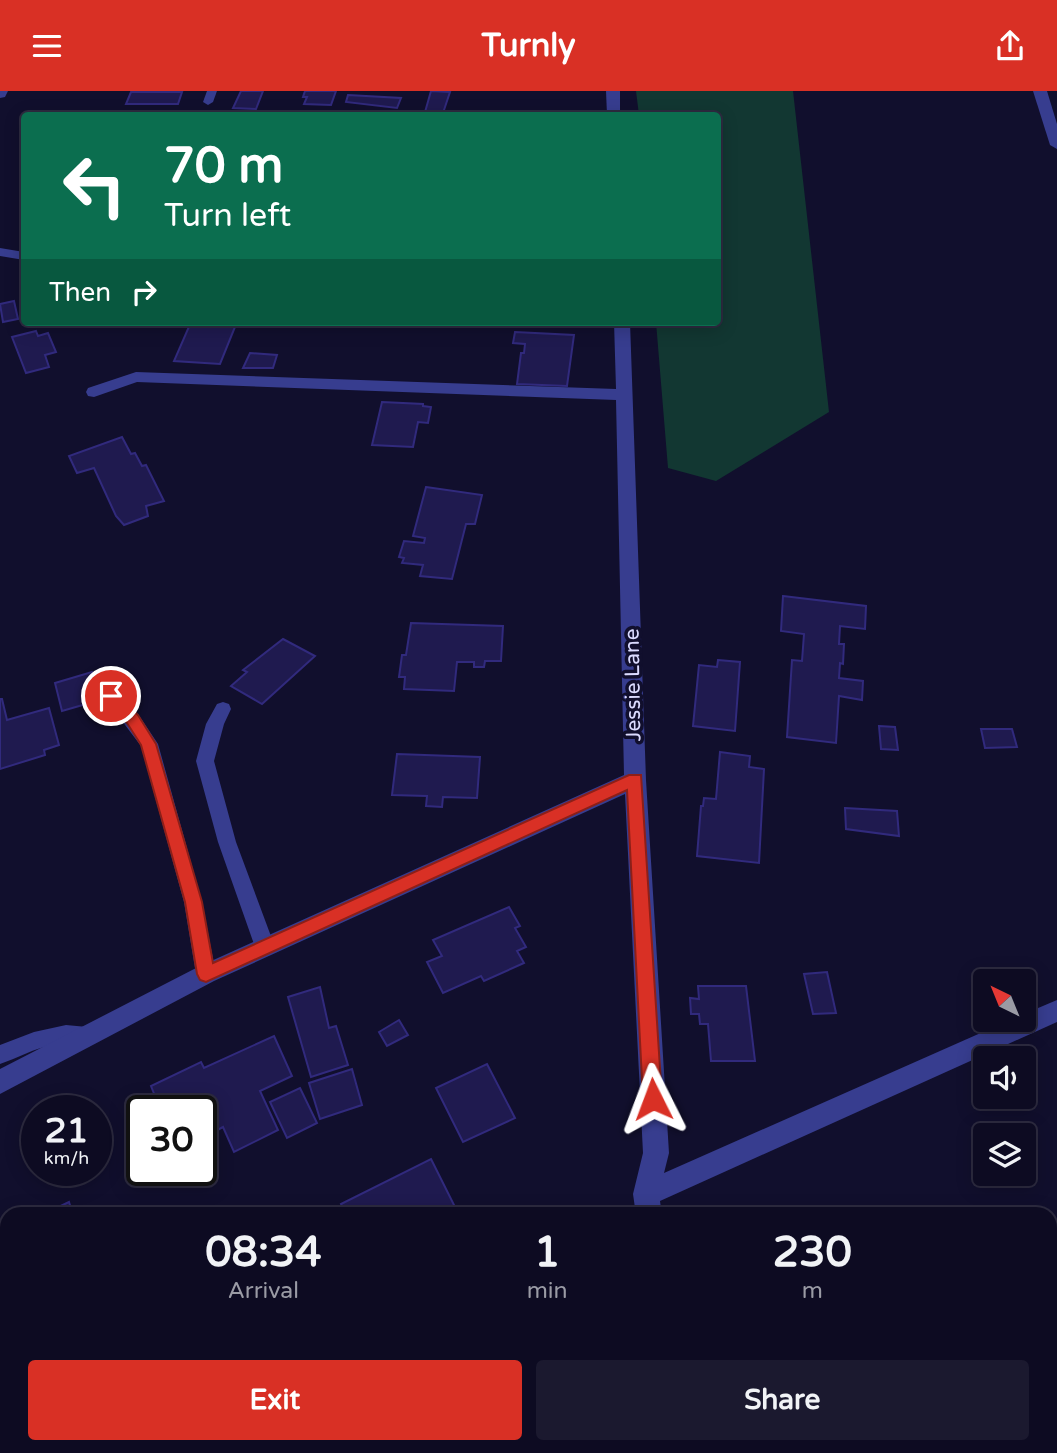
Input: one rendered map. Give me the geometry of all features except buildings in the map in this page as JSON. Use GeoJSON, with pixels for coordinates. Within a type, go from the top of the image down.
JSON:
{"type":"FeatureCollection","features":[{"type":"Feature","properties":{"kind":"street"},"geometry":{"type":"LineString","coordinates":[[612,91],[614,112]]}},
{"type":"Feature","properties":{"kind":"street"},"geometry":{"type":"LineString","coordinates":[[1040,91],[1057,145]]}},
{"type":"Feature","properties":{"kind":"street"},"geometry":{"type":"LineString","coordinates":[[0,252],[21,256]]}},
{"type":"Feature","properties":{"kind":"street","name":"Jessie Lane"},"geometry":{"type":"LineString","coordinates":[[622,326],[635,780],[656,1153],[648,1204]]}},
{"type":"Feature","properties":{"kind":"street"},"geometry":{"type":"LineString","coordinates":[[94,392],[136,377],[625,395]]}},
{"type":"Feature","properties":{"kind":"street"},"geometry":{"type":"LineString","coordinates":[[0,1082],[206,974],[635,780]]}},
{"type":"Feature","properties":{"kind":"street"},"geometry":{"type":"LineString","coordinates":[[648,1204],[1057,1011]]}},
{"type":"Feature","properties":{"kind":"lane"},"geometry":{"type":"LineString","coordinates":[[111,696],[132,719],[149,744],[193,902],[206,974]]}},
{"type":"Feature","properties":{"kind":"lane"},"geometry":{"type":"LineString","coordinates":[[223,709],[215,724],[205,761],[227,842],[265,947]]}},
{"type":"Feature","properties":{"kind":"lane"},"geometry":{"type":"LineString","coordinates":[[0,1055],[44,1036],[69,1032],[91,1034]]}},
{"type":"Feature","properties":{"kind":"green space"},"geometry":{"type":"Polygon","coordinates":[[[636,91],[793,91],[829,412],[716,481],[668,468],[656,326],[721,326],[721,112],[639,112],[636,91]]]}},
{"type":"Feature","properties":{"kind":"route"},"geometry":{"type":"LineString","coordinates":[[111,696],[132,719],[149,744],[193,902],[206,974],[635,780],[653,1099]]}}]}
